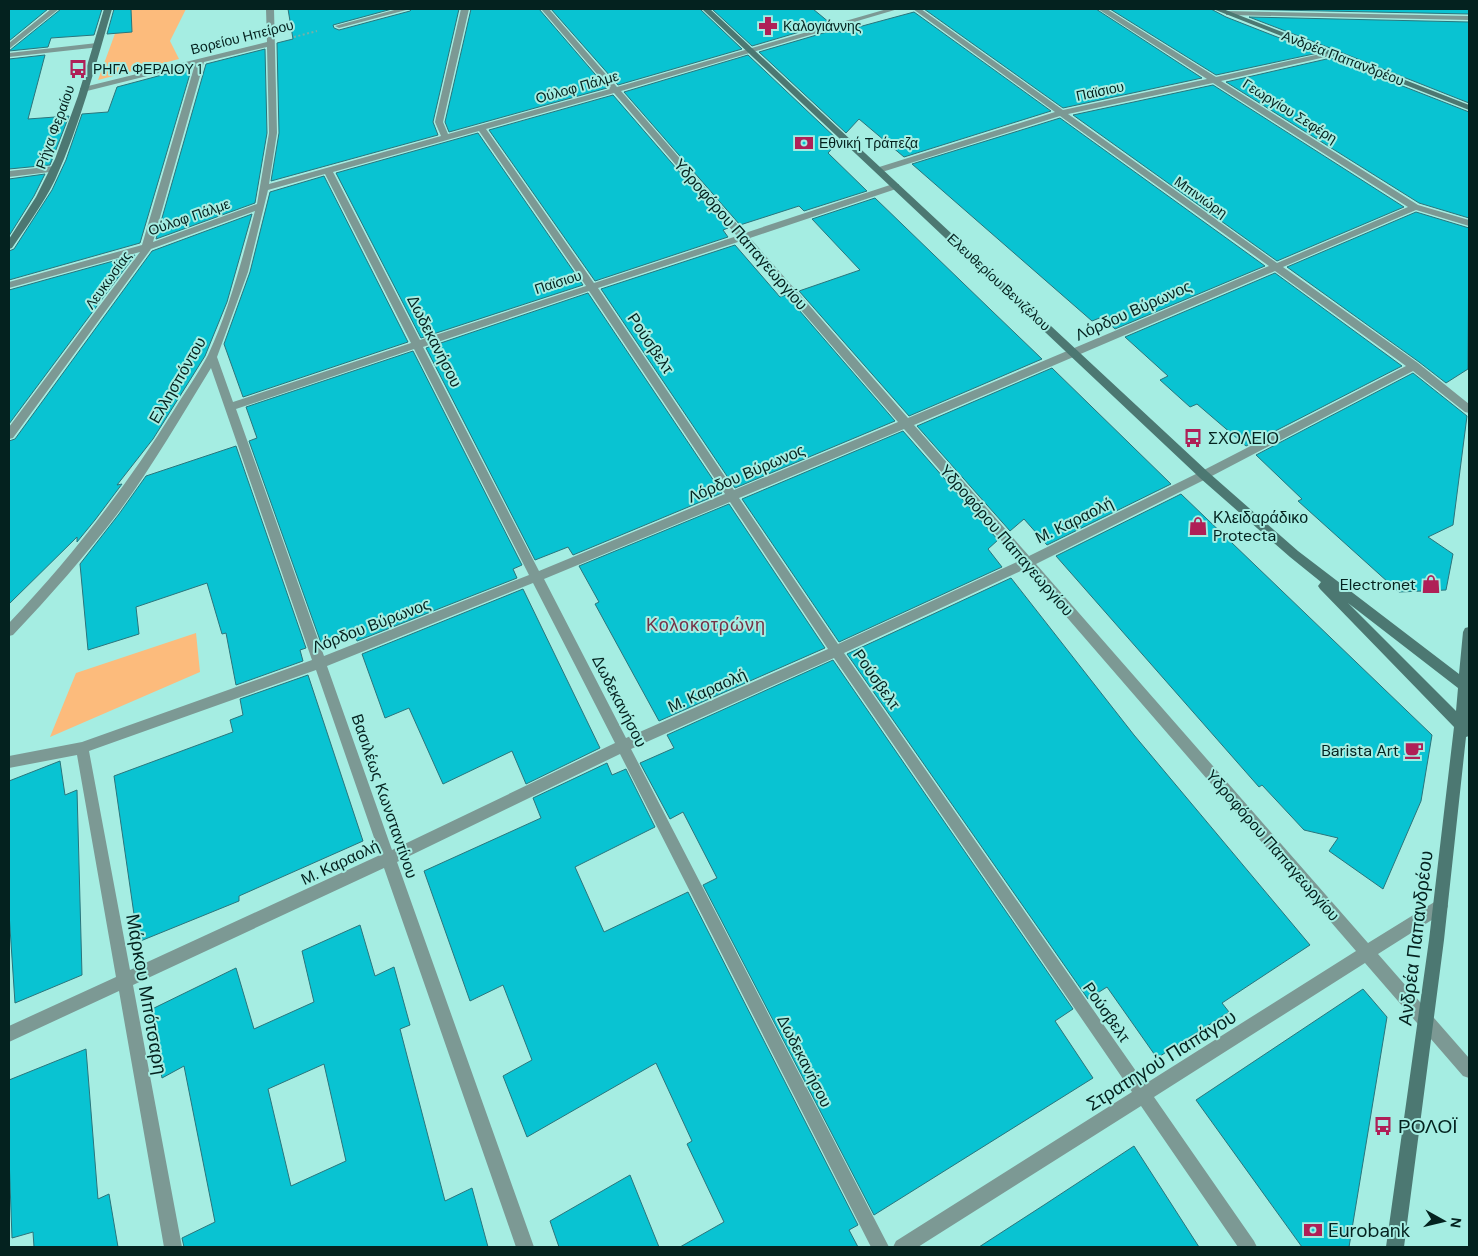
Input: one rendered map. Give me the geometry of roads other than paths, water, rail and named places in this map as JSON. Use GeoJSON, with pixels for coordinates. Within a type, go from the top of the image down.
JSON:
{"type":"FeatureCollection","features":[{"type":"Feature","properties":{"kind":"main road","name":"Ρήγα Φεραίου"},"geometry":{"type":"LineString","coordinates":[[9,246],[44,191],[55,169],[83,90],[108,9]]}},
{"type":"Feature","properties":{"kind":"main road","name":"Ελευθερίου Βενιζέλου"},"geometry":{"type":"LineString","coordinates":[[706,9],[1204,475],[1294,554],[1465,686]]}},
{"type":"Feature","properties":{"kind":"main road","name":"Ανδρέα Παπανδρέου"},"geometry":{"type":"LineString","coordinates":[[1217,9],[1469,108]]}},
{"type":"Feature","properties":{"kind":"main road","name":"Ελευθερίου Βενιζέλου"},"geometry":{"type":"LineString","coordinates":[[1294,554],[1466,731]]}},
{"type":"Feature","properties":{"kind":"main road","name":"Ανδρέα Παπανδρέου"},"geometry":{"type":"LineString","coordinates":[[1395,1247],[1466,731],[1465,686],[1469,632]]}},
{"type":"Feature","properties":{"kind":"street"},"geometry":{"type":"LineString","coordinates":[[9,47],[55,9]]}},
{"type":"Feature","properties":{"kind":"street","name":"Ελλησπόντου"},"geometry":{"type":"LineString","coordinates":[[9,631],[47,591],[114,509],[161,440],[212,357],[244,272],[265,188],[274,128],[270,9]]}},
{"type":"Feature","properties":{"kind":"street"},"geometry":{"type":"LineString","coordinates":[[339,26],[406,9]]}},
{"type":"Feature","properties":{"kind":"street"},"geometry":{"type":"LineString","coordinates":[[446,138],[439,122],[466,9]]}},
{"type":"Feature","properties":{"kind":"street","name":"Υδροφόρου Παπαγεωργίου"},"geometry":{"type":"LineString","coordinates":[[545,9],[1469,1070]]}},
{"type":"Feature","properties":{"kind":"street","name":"Ούλοφ Πάλμε"},"geometry":{"type":"LineString","coordinates":[[265,188],[615,90],[894,9]]}},
{"type":"Feature","properties":{"kind":"street","name":"Μπινιώρη"},"geometry":{"type":"LineString","coordinates":[[917,9],[1060,114],[1414,366],[1469,409]]}},
{"type":"Feature","properties":{"kind":"street","name":"Γεωργίου Σεφέρη"},"geometry":{"type":"LineString","coordinates":[[1102,9],[1415,207],[1469,223]]}},
{"type":"Feature","properties":{"kind":"street"},"geometry":{"type":"LineString","coordinates":[[1394,9],[1399,17]]}},
{"type":"Feature","properties":{"kind":"street"},"geometry":{"type":"LineString","coordinates":[[1229,13],[1301,12],[1469,18]]}},
{"type":"Feature","properties":{"kind":"street","name":"Βορείου Ηπείρου"},"geometry":{"type":"LineString","coordinates":[[83,90],[272,43]]}},
{"type":"Feature","properties":{"kind":"street"},"geometry":{"type":"LineString","coordinates":[[9,55],[97,45]]}},
{"type":"Feature","properties":{"kind":"street","name":"Παϊσιου"},"geometry":{"type":"LineString","coordinates":[[879,170],[1060,114],[1331,53]]}},
{"type":"Feature","properties":{"kind":"street","name":"Λευκωσίας"},"geometry":{"type":"LineString","coordinates":[[9,435],[139,262],[146,247],[200,60]]}},
{"type":"Feature","properties":{"kind":"street","name":"Ρούσβελτ"},"geometry":{"type":"LineString","coordinates":[[481,128],[592,286],[836,652],[1248,1247]]}},
{"type":"Feature","properties":{"kind":"street"},"geometry":{"type":"LineString","coordinates":[[9,174],[55,169]]}},
{"type":"Feature","properties":{"kind":"street","name":"Δωδεκανήσου"},"geometry":{"type":"LineString","coordinates":[[328,171],[880,1247]]}},
{"type":"Feature","properties":{"kind":"street","name":"Παϊσιου"},"geometry":{"type":"LineString","coordinates":[[230,406],[896,186]]}},
{"type":"Feature","properties":{"kind":"street","name":"Ούλοφ Πάλμε"},"geometry":{"type":"LineString","coordinates":[[9,286],[146,247],[261,206]]}},
{"type":"Feature","properties":{"kind":"street","name":"Λόρδου Βύρωνος"},"geometry":{"type":"LineString","coordinates":[[9,762],[82,748],[320,663],[536,577],[906,424],[1415,207]]}},
{"type":"Feature","properties":{"kind":"street","name":"Βασιλέως Κωνσταντίνου"},"geometry":{"type":"LineString","coordinates":[[212,357],[524,1247]]}},
{"type":"Feature","properties":{"kind":"street","name":"Μ. Καραολή"},"geometry":{"type":"LineString","coordinates":[[9,1034],[388,859],[623,746],[836,652],[1027,563],[1204,475],[1414,366]]}},
{"type":"Feature","properties":{"kind":"street","name":"Μάρκου Μπότσαρη"},"geometry":{"type":"LineString","coordinates":[[82,748],[173,1247]]}},
{"type":"Feature","properties":{"kind":"street","name":"Στρατηγού Παπάγου"},"geometry":{"type":"LineString","coordinates":[[902,1247],[1441,906]]}},
{"type":"Feature","properties":{"kind":"place","name":"Καλογιάννης"},"geometry":{"type":"Point","coordinates":[768,26]}},
{"type":"Feature","properties":{"kind":"place","name":"ΡΗΓΑ ΦΕΡΑΙΟΥ 1"},"geometry":{"type":"Point","coordinates":[78,69]}},
{"type":"Feature","properties":{"kind":"place","name":"Εθνική Τράπεζα"},"geometry":{"type":"Point","coordinates":[804,143]}},
{"type":"Feature","properties":{"kind":"place","name":"ΣΧΟΛΕΙΟ"},"geometry":{"type":"Point","coordinates":[1193,438]}},
{"type":"Feature","properties":{"kind":"place","name":"Κλειδαράδικο Protecta"},"geometry":{"type":"Point","coordinates":[1198,526]}},
{"type":"Feature","properties":{"kind":"place","name":"Electronet"},"geometry":{"type":"Point","coordinates":[1431,584]}},
{"type":"Feature","properties":{"kind":"place","name":"Barista Art"},"geometry":{"type":"Point","coordinates":[1414,750]}},
{"type":"Feature","properties":{"kind":"place","name":"ΡΟΛΟΪ"},"geometry":{"type":"Point","coordinates":[1383,1126]}},
{"type":"Feature","properties":{"kind":"place","name":"Eurobank"},"geometry":{"type":"Point","coordinates":[1313,1230]}},
{"type":"Feature","properties":{"kind":"district","name":"Κολοκοτρώνη"},"geometry":{"type":"Point","coordinates":[706,625]}}]}
